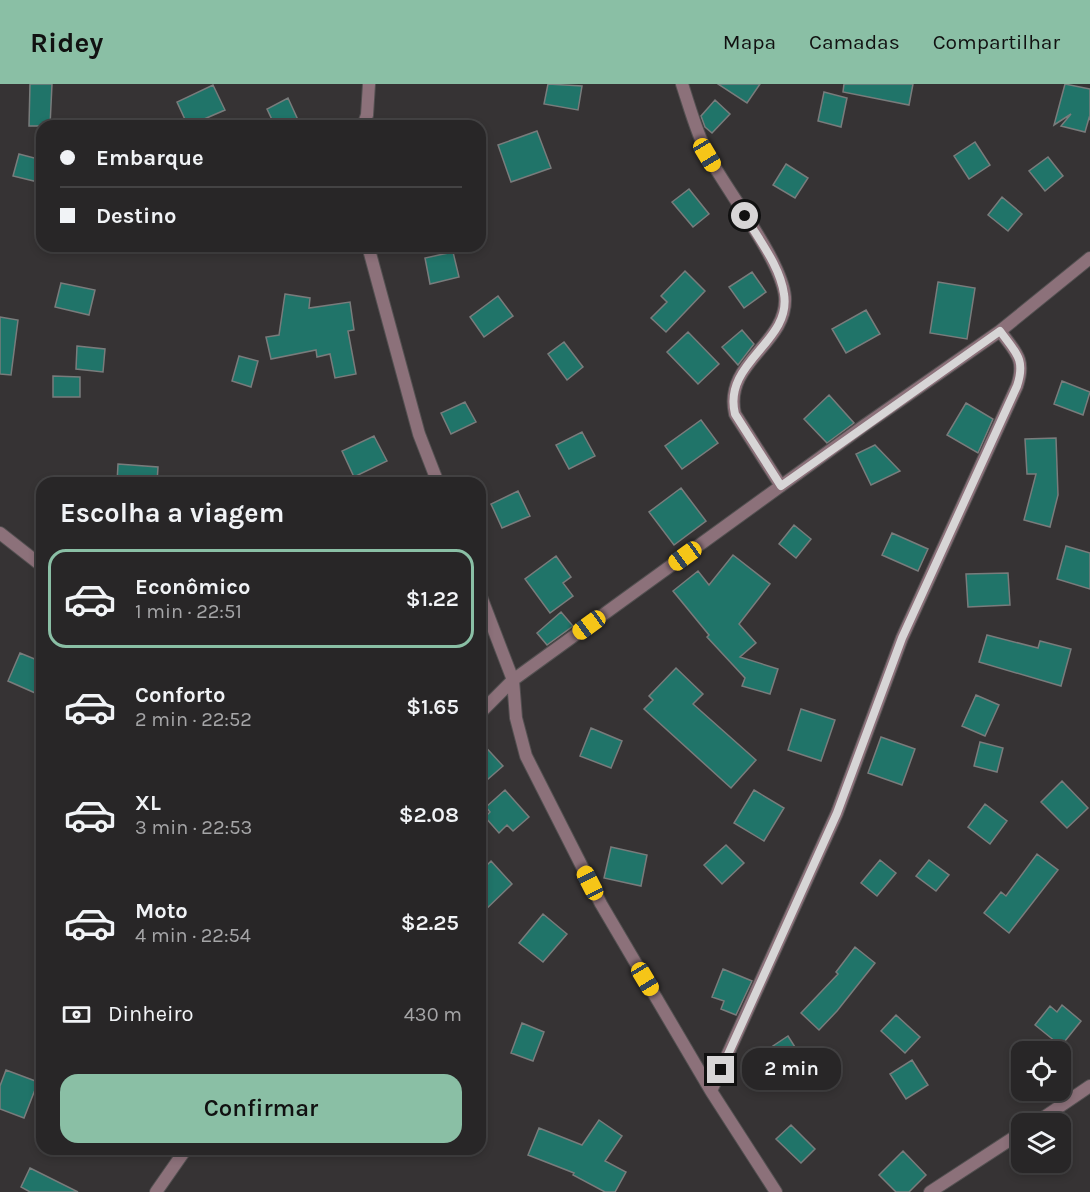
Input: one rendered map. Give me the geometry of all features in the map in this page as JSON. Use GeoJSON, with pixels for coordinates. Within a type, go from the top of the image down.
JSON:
{"type":"FeatureCollection","features":[{"type":"Feature","properties":{"kind":"street"},"geometry":{"type":"LineString","coordinates":[[365,120],[369,84]]}},
{"type":"Feature","properties":{"kind":"street"},"geometry":{"type":"LineString","coordinates":[[682,84],[707,155],[769,256],[781,281],[785,297],[779,325],[741,372],[733,405],[735,414],[781,486]]}},
{"type":"Feature","properties":{"kind":"street"},"geometry":{"type":"LineString","coordinates":[[370,252],[419,434],[436,477]]}},
{"type":"Feature","properties":{"kind":"street"},"geometry":{"type":"LineString","coordinates":[[486,707],[513,680],[1000,331],[1090,258]]}},
{"type":"Feature","properties":{"kind":"street"},"geometry":{"type":"LineString","coordinates":[[711,1091],[837,813],[902,638],[1017,386],[1022,372],[1020,362],[1000,331]]}},
{"type":"Feature","properties":{"kind":"street"},"geometry":{"type":"LineString","coordinates":[[0,532],[36,561]]}},
{"type":"Feature","properties":{"kind":"street"},"geometry":{"type":"LineString","coordinates":[[486,610],[513,680],[516,718],[526,756],[601,904],[711,1091],[776,1192]]}},
{"type":"Feature","properties":{"kind":"street"},"geometry":{"type":"LineString","coordinates":[[1050,1113],[1090,1086]]}},
{"type":"Feature","properties":{"kind":"street"},"geometry":{"type":"LineString","coordinates":[[930,1192],[1011,1138]]}},
{"type":"Feature","properties":{"kind":"street"},"geometry":{"type":"LineString","coordinates":[[156,1192],[182,1155]]}},
{"type":"Feature","properties":{"kind":"building"},"geometry":{"type":"Polygon","coordinates":[[[30,84],[52,84],[50,120],[36,120],[36,126],[29,126],[30,84]]]}},
{"type":"Feature","properties":{"kind":"building"},"geometry":{"type":"Polygon","coordinates":[[[548,84],[582,86],[578,110],[544,104],[548,84]]]}},
{"type":"Feature","properties":{"kind":"building"},"geometry":{"type":"Polygon","coordinates":[[[718,84],[760,84],[747,103],[718,84]]]}},
{"type":"Feature","properties":{"kind":"building"},"geometry":{"type":"Polygon","coordinates":[[[844,84],[913,84],[909,105],[843,92],[844,84]]]}},
{"type":"Feature","properties":{"kind":"building"},"geometry":{"type":"Polygon","coordinates":[[[1065,84],[1090,89],[1090,120],[1089,118],[1085,132],[1061,126],[1071,114],[1054,125],[1065,84]]]}},
{"type":"Feature","properties":{"kind":"building"},"geometry":{"type":"Polygon","coordinates":[[[213,85],[225,110],[202,120],[185,120],[177,102],[213,85]]]}},
{"type":"Feature","properties":{"kind":"building"},"geometry":{"type":"Polygon","coordinates":[[[824,92],[847,98],[841,127],[818,121],[824,92]]]}},
{"type":"Feature","properties":{"kind":"building"},"geometry":{"type":"Polygon","coordinates":[[[288,98],[298,120],[272,120],[267,109],[288,98]]]}},
{"type":"Feature","properties":{"kind":"building"},"geometry":{"type":"Polygon","coordinates":[[[715,100],[730,114],[712,133],[705,127],[701,116],[715,100]]]}},
{"type":"Feature","properties":{"kind":"building"},"geometry":{"type":"Polygon","coordinates":[[[537,131],[551,168],[511,182],[498,145],[537,131]]]}},
{"type":"Feature","properties":{"kind":"building"},"geometry":{"type":"Polygon","coordinates":[[[975,142],[990,165],[969,179],[954,156],[975,142]]]}},
{"type":"Feature","properties":{"kind":"building"},"geometry":{"type":"Polygon","coordinates":[[[19,154],[36,158],[36,182],[13,176],[19,154]]]}},
{"type":"Feature","properties":{"kind":"building"},"geometry":{"type":"Polygon","coordinates":[[[1048,157],[1063,176],[1045,191],[1029,171],[1048,157]]]}},
{"type":"Feature","properties":{"kind":"building"},"geometry":{"type":"Polygon","coordinates":[[[786,164],[808,178],[795,198],[773,185],[786,164]]]}},
{"type":"Feature","properties":{"kind":"building"},"geometry":{"type":"Polygon","coordinates":[[[689,189],[709,214],[693,227],[672,202],[689,189]]]}},
{"type":"Feature","properties":{"kind":"building"},"geometry":{"type":"Polygon","coordinates":[[[1002,197],[1022,214],[1008,231],[988,215],[1002,197]]]}},
{"type":"Feature","properties":{"kind":"building"},"geometry":{"type":"Polygon","coordinates":[[[453,252],[459,277],[430,284],[425,258],[453,252]]]}},
{"type":"Feature","properties":{"kind":"building"},"geometry":{"type":"Polygon","coordinates":[[[685,271],[705,291],[666,332],[651,318],[667,302],[661,296],[685,271]]]}},
{"type":"Feature","properties":{"kind":"building"},"geometry":{"type":"Polygon","coordinates":[[[752,272],[766,292],[744,308],[729,287],[752,272]]]}},
{"type":"Feature","properties":{"kind":"building"},"geometry":{"type":"Polygon","coordinates":[[[938,282],[975,288],[967,339],[930,333],[938,282]]]}},
{"type":"Feature","properties":{"kind":"building"},"geometry":{"type":"Polygon","coordinates":[[[61,283],[95,290],[89,315],[55,307],[61,283]]]}},
{"type":"Feature","properties":{"kind":"building"},"geometry":{"type":"Polygon","coordinates":[[[285,294],[310,298],[309,308],[350,302],[354,330],[348,331],[356,374],[335,378],[330,354],[317,357],[316,350],[271,359],[266,337],[279,335],[285,294]]]}},
{"type":"Feature","properties":{"kind":"building"},"geometry":{"type":"Polygon","coordinates":[[[498,296],[513,316],[484,337],[470,317],[498,296]]]}},
{"type":"Feature","properties":{"kind":"building"},"geometry":{"type":"Polygon","coordinates":[[[866,310],[880,334],[846,353],[832,329],[866,310]]]}},
{"type":"Feature","properties":{"kind":"building"},"geometry":{"type":"Polygon","coordinates":[[[0,317],[18,320],[11,375],[0,374],[0,317]]]}},
{"type":"Feature","properties":{"kind":"building"},"geometry":{"type":"Polygon","coordinates":[[[742,330],[754,344],[738,365],[722,347],[742,330]]]}},
{"type":"Feature","properties":{"kind":"building"},"geometry":{"type":"Polygon","coordinates":[[[688,332],[719,364],[698,384],[667,352],[688,332]]]}},
{"type":"Feature","properties":{"kind":"building"},"geometry":{"type":"Polygon","coordinates":[[[564,342],[583,367],[567,380],[548,354],[564,342]]]}},
{"type":"Feature","properties":{"kind":"building"},"geometry":{"type":"Polygon","coordinates":[[[77,346],[105,349],[103,372],[76,369],[77,346]]]}},
{"type":"Feature","properties":{"kind":"building"},"geometry":{"type":"Polygon","coordinates":[[[239,356],[258,361],[251,387],[232,381],[239,356]]]}},
{"type":"Feature","properties":{"kind":"building"},"geometry":{"type":"Polygon","coordinates":[[[53,376],[80,377],[80,397],[53,397],[53,376]]]}},
{"type":"Feature","properties":{"kind":"building"},"geometry":{"type":"Polygon","coordinates":[[[1062,381],[1090,392],[1083,415],[1054,404],[1062,381]]]}},
{"type":"Feature","properties":{"kind":"building"},"geometry":{"type":"Polygon","coordinates":[[[829,395],[854,423],[827,443],[804,419],[829,395]]]}},
{"type":"Feature","properties":{"kind":"building"},"geometry":{"type":"Polygon","coordinates":[[[465,402],[476,422],[451,434],[441,413],[465,402]]]}},
{"type":"Feature","properties":{"kind":"building"},"geometry":{"type":"Polygon","coordinates":[[[966,403],[993,419],[978,453],[947,435],[966,403]]]}},
{"type":"Feature","properties":{"kind":"building"},"geometry":{"type":"Polygon","coordinates":[[[701,420],[718,443],[682,469],[665,446],[701,420]]]}},
{"type":"Feature","properties":{"kind":"building"},"geometry":{"type":"Polygon","coordinates":[[[582,432],[595,456],[569,469],[556,445],[582,432]]]}},
{"type":"Feature","properties":{"kind":"building"},"geometry":{"type":"Polygon","coordinates":[[[374,436],[387,461],[354,477],[342,451],[374,436]]]}},
{"type":"Feature","properties":{"kind":"building"},"geometry":{"type":"Polygon","coordinates":[[[1056,438],[1058,495],[1050,527],[1024,520],[1036,474],[1027,474],[1025,439],[1056,438]]]}},
{"type":"Feature","properties":{"kind":"building"},"geometry":{"type":"Polygon","coordinates":[[[875,445],[900,471],[871,485],[856,454],[875,445]]]}},
{"type":"Feature","properties":{"kind":"building"},"geometry":{"type":"Polygon","coordinates":[[[118,464],[158,467],[157,477],[117,477],[118,464]]]}},
{"type":"Feature","properties":{"kind":"building"},"geometry":{"type":"Polygon","coordinates":[[[681,488],[706,521],[674,545],[649,512],[681,488]]]}},
{"type":"Feature","properties":{"kind":"building"},"geometry":{"type":"Polygon","coordinates":[[[518,491],[530,516],[502,528],[491,504],[518,491]]]}},
{"type":"Feature","properties":{"kind":"building"},"geometry":{"type":"Polygon","coordinates":[[[794,525],[811,539],[796,558],[779,544],[794,525]]]}},
{"type":"Feature","properties":{"kind":"building"},"geometry":{"type":"Polygon","coordinates":[[[892,533],[928,549],[918,571],[882,555],[892,533]]]}},
{"type":"Feature","properties":{"kind":"building"},"geometry":{"type":"Polygon","coordinates":[[[1066,546],[1090,553],[1090,589],[1057,579],[1066,546]]]}},
{"type":"Feature","properties":{"kind":"building"},"geometry":{"type":"Polygon","coordinates":[[[733,555],[770,584],[739,624],[756,643],[740,657],[778,669],[770,694],[742,686],[745,678],[707,637],[709,635],[673,591],[698,571],[709,585],[733,555]]]}},
{"type":"Feature","properties":{"kind":"building"},"geometry":{"type":"Polygon","coordinates":[[[556,556],[571,577],[563,583],[573,596],[550,613],[525,579],[556,556]]]}},
{"type":"Feature","properties":{"kind":"building"},"geometry":{"type":"Polygon","coordinates":[[[1008,573],[1010,605],[968,607],[966,574],[1008,573]]]}},
{"type":"Feature","properties":{"kind":"building"},"geometry":{"type":"Polygon","coordinates":[[[561,612],[573,626],[547,645],[537,633],[561,612]]]}},
{"type":"Feature","properties":{"kind":"building"},"geometry":{"type":"Polygon","coordinates":[[[987,635],[1038,648],[1040,641],[1071,649],[1061,686],[979,662],[987,635]]]}},
{"type":"Feature","properties":{"kind":"building"},"geometry":{"type":"Polygon","coordinates":[[[20,653],[36,660],[36,693],[8,681],[20,653]]]}},
{"type":"Feature","properties":{"kind":"building"},"geometry":{"type":"Polygon","coordinates":[[[676,668],[703,694],[693,704],[756,760],[731,788],[644,709],[653,700],[649,696],[676,668]]]}},
{"type":"Feature","properties":{"kind":"building"},"geometry":{"type":"Polygon","coordinates":[[[976,695],[999,705],[985,736],[962,726],[976,695]]]}},
{"type":"Feature","properties":{"kind":"building"},"geometry":{"type":"Polygon","coordinates":[[[801,709],[835,720],[821,761],[788,750],[801,709]]]}},
{"type":"Feature","properties":{"kind":"building"},"geometry":{"type":"Polygon","coordinates":[[[591,728],[622,741],[611,768],[580,756],[591,728]]]}},
{"type":"Feature","properties":{"kind":"building"},"geometry":{"type":"Polygon","coordinates":[[[881,737],[915,749],[902,785],[868,773],[881,737]]]}},
{"type":"Feature","properties":{"kind":"building"},"geometry":{"type":"Polygon","coordinates":[[[980,742],[1003,748],[997,772],[974,766],[980,742]]]}},
{"type":"Feature","properties":{"kind":"building"},"geometry":{"type":"Polygon","coordinates":[[[486,748],[503,766],[486,781],[486,748]]]}},
{"type":"Feature","properties":{"kind":"building"},"geometry":{"type":"Polygon","coordinates":[[[1062,781],[1088,808],[1067,828],[1041,802],[1062,781]]]}},
{"type":"Feature","properties":{"kind":"building"},"geometry":{"type":"Polygon","coordinates":[[[505,790],[529,817],[513,831],[507,825],[499,833],[486,818],[490,812],[486,807],[505,790]]]}},
{"type":"Feature","properties":{"kind":"building"},"geometry":{"type":"Polygon","coordinates":[[[754,790],[784,808],[764,841],[734,823],[754,790]]]}},
{"type":"Feature","properties":{"kind":"building"},"geometry":{"type":"Polygon","coordinates":[[[985,804],[1007,821],[990,844],[968,827],[985,804]]]}},
{"type":"Feature","properties":{"kind":"building"},"geometry":{"type":"Polygon","coordinates":[[[726,845],[744,863],[722,884],[704,865],[726,845]]]}},
{"type":"Feature","properties":{"kind":"building"},"geometry":{"type":"Polygon","coordinates":[[[611,847],[647,855],[641,886],[604,878],[611,847]]]}},
{"type":"Feature","properties":{"kind":"building"},"geometry":{"type":"Polygon","coordinates":[[[1037,854],[1058,870],[1009,933],[984,913],[1001,892],[1006,896],[1037,854]]]}},
{"type":"Feature","properties":{"kind":"building"},"geometry":{"type":"Polygon","coordinates":[[[880,860],[896,873],[877,896],[861,883],[880,860]]]}},
{"type":"Feature","properties":{"kind":"building"},"geometry":{"type":"Polygon","coordinates":[[[929,860],[949,875],[936,891],[916,876],[929,860]]]}},
{"type":"Feature","properties":{"kind":"building"},"geometry":{"type":"Polygon","coordinates":[[[491,861],[512,884],[486,909],[486,866],[491,861]]]}},
{"type":"Feature","properties":{"kind":"building"},"geometry":{"type":"Polygon","coordinates":[[[543,914],[567,934],[543,962],[519,943],[543,914]]]}},
{"type":"Feature","properties":{"kind":"building"},"geometry":{"type":"Polygon","coordinates":[[[855,947],[875,963],[819,1030],[801,1013],[838,974],[836,972],[855,947]]]}},
{"type":"Feature","properties":{"kind":"building"},"geometry":{"type":"Polygon","coordinates":[[[723,969],[752,981],[736,1015],[721,1009],[724,1001],[712,997],[723,969]]]}},
{"type":"Feature","properties":{"kind":"building"},"geometry":{"type":"Polygon","coordinates":[[[1062,1005],[1081,1021],[1065,1041],[1055,1041],[1035,1025],[1050,1006],[1057,1012],[1062,1005]]]}},
{"type":"Feature","properties":{"kind":"building"},"geometry":{"type":"Polygon","coordinates":[[[896,1015],[920,1037],[905,1053],[881,1031],[896,1015]]]}},
{"type":"Feature","properties":{"kind":"building"},"geometry":{"type":"Polygon","coordinates":[[[522,1023],[544,1032],[533,1061],[511,1053],[522,1023]]]}},
{"type":"Feature","properties":{"kind":"building"},"geometry":{"type":"Polygon","coordinates":[[[788,1036],[800,1055],[782,1066],[770,1048],[788,1036]]]}},
{"type":"Feature","properties":{"kind":"building"},"geometry":{"type":"Polygon","coordinates":[[[912,1060],[928,1085],[906,1099],[890,1074],[912,1060]]]}},
{"type":"Feature","properties":{"kind":"building"},"geometry":{"type":"Polygon","coordinates":[[[6,1070],[36,1081],[36,1087],[24,1118],[0,1109],[0,1086],[6,1070]]]}},
{"type":"Feature","properties":{"kind":"building"},"geometry":{"type":"Polygon","coordinates":[[[599,1120],[622,1136],[605,1161],[626,1172],[615,1192],[605,1192],[573,1175],[574,1173],[528,1155],[539,1128],[582,1145],[599,1120]]]}},
{"type":"Feature","properties":{"kind":"building"},"geometry":{"type":"Polygon","coordinates":[[[791,1125],[815,1149],[801,1163],[776,1139],[791,1125]]]}},
{"type":"Feature","properties":{"kind":"building"},"geometry":{"type":"Polygon","coordinates":[[[903,1151],[926,1175],[909,1192],[896,1192],[879,1175],[903,1151]]]}},
{"type":"Feature","properties":{"kind":"building"},"geometry":{"type":"Polygon","coordinates":[[[30,1168],[78,1192],[30,1192],[21,1187],[30,1168]]]}},
{"type":"Feature","properties":{"kind":"route"},"geometry":{"type":"LineString","coordinates":[[721,1070],[837,813],[902,638],[1022,372],[1016,353],[1000,331],[781,486],[735,414],[733,405],[741,372],[779,325],[785,297],[781,281],[769,256],[745,216]]}}]}
